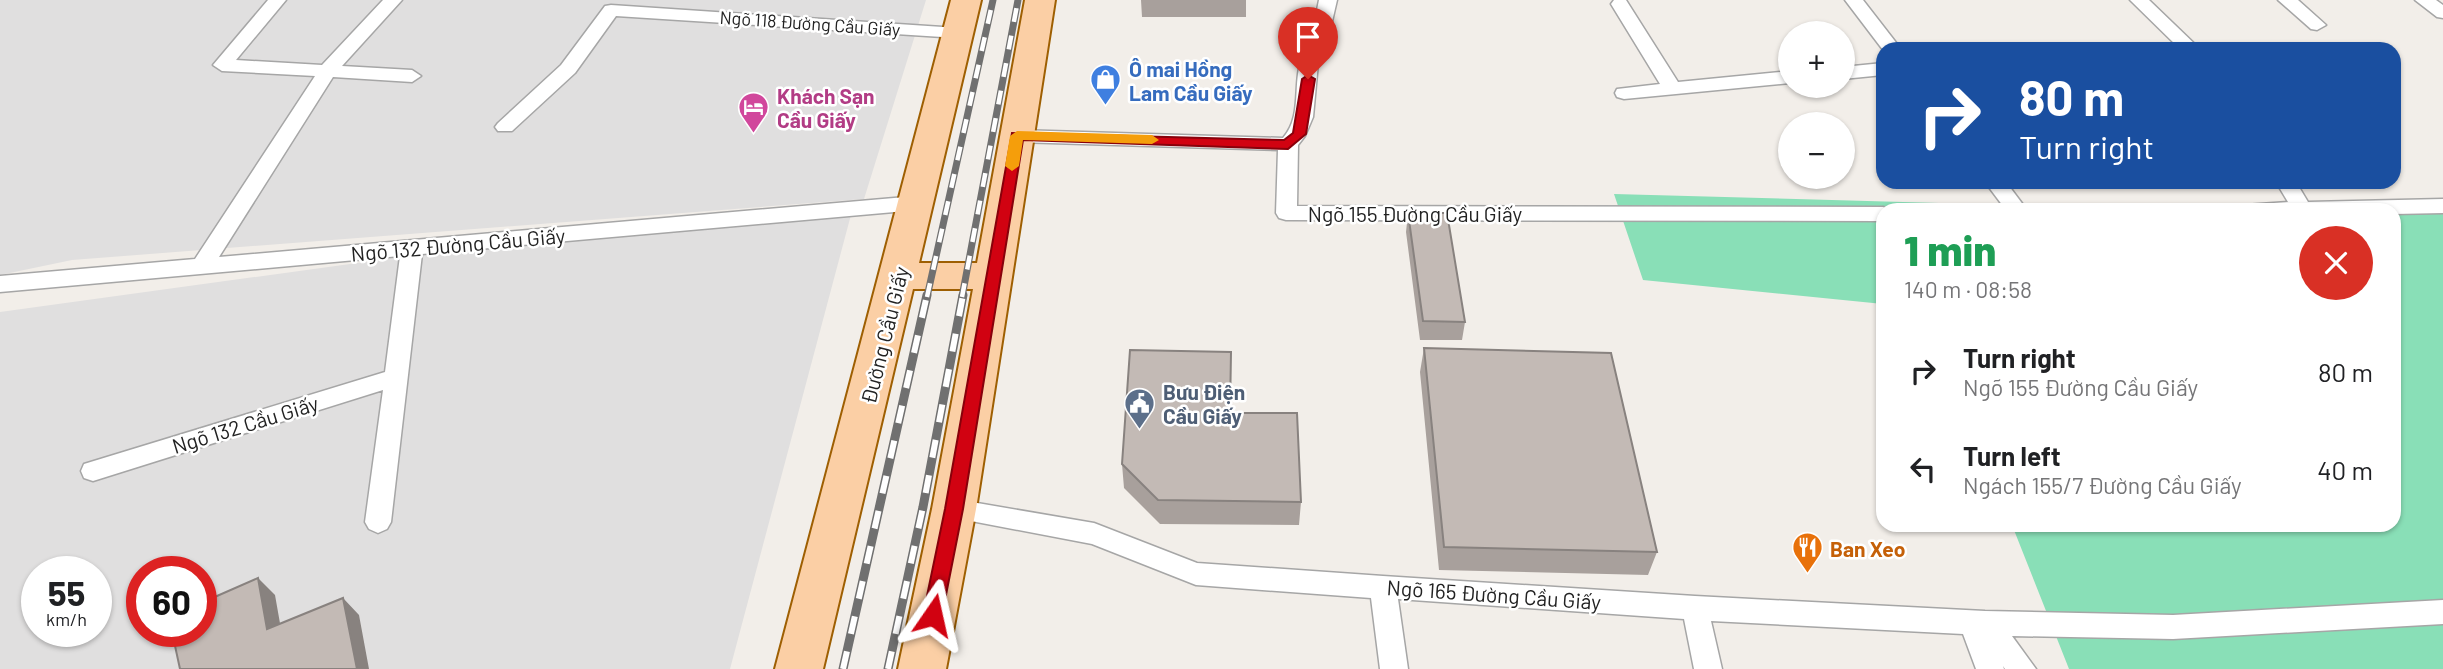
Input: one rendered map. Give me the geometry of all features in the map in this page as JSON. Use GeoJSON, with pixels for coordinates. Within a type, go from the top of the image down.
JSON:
{"type":"FeatureCollection","features":[{"type":"Feature","properties":{"kind":"main road","name":"Đường Cầu Giấy"},"geometry":{"type":"LineString","coordinates":[[799,669],[966,0]]}},
{"type":"Feature","properties":{"kind":"main road"},"geometry":{"type":"LineString","coordinates":[[922,669],[954,509],[1040,0]]}},
{"type":"Feature","properties":{"kind":"main road"},"geometry":{"type":"LineString","coordinates":[[899,276],[993,276]]}},
{"type":"Feature","properties":{"kind":"lane"},"geometry":{"type":"LineString","coordinates":[[277,0],[222,65],[412,76]]}},
{"type":"Feature","properties":{"kind":"lane"},"geometry":{"type":"LineString","coordinates":[[202,266],[328,70],[393,0]]}},
{"type":"Feature","properties":{"kind":"lane"},"geometry":{"type":"LineString","coordinates":[[1017,136],[1288,144],[1299,134],[1307,95],[1309,63],[1326,22],[1328,0]]}},
{"type":"Feature","properties":{"kind":"lane"},"geometry":{"type":"LineString","coordinates":[[1854,0],[1887,42]]}},
{"type":"Feature","properties":{"kind":"lane"},"geometry":{"type":"LineString","coordinates":[[2139,0],[2184,42]]}},
{"type":"Feature","properties":{"kind":"lane"},"geometry":{"type":"LineString","coordinates":[[2287,0],[2317,25]]}},
{"type":"Feature","properties":{"kind":"lane"},"geometry":{"type":"LineString","coordinates":[[2424,0],[2443,13]]}},
{"type":"Feature","properties":{"kind":"lane"},"geometry":{"type":"LineString","coordinates":[[1620,5],[1672,88]]}},
{"type":"Feature","properties":{"kind":"lane","name":"Ngõ 118 Đường Cầu Giấy"},"geometry":{"type":"LineString","coordinates":[[505,127],[568,68],[611,10],[958,33]]}},
{"type":"Feature","properties":{"kind":"lane"},"geometry":{"type":"LineString","coordinates":[[1855,72],[1876,70]]}},
{"type":"Feature","properties":{"kind":"lane"},"geometry":{"type":"LineString","coordinates":[[1624,93],[1778,78]]}},
{"type":"Feature","properties":{"kind":"lane","name":"Ngõ 155 Đường Cầu Giấy"},"geometry":{"type":"LineString","coordinates":[[1288,144],[1286,213],[1876,214]]}},
{"type":"Feature","properties":{"kind":"lane"},"geometry":{"type":"LineString","coordinates":[[2000,189],[2012,203]]}},
{"type":"Feature","properties":{"kind":"lane","name":"Ngõ 132 Đường Cầu Giấy"},"geometry":{"type":"LineString","coordinates":[[0,284],[412,250],[917,203]]}},
{"type":"Feature","properties":{"kind":"lane"},"geometry":{"type":"LineString","coordinates":[[2401,207],[2443,206]]}},
{"type":"Feature","properties":{"kind":"lane"},"geometry":{"type":"LineString","coordinates":[[378,522],[412,250]]}},
{"type":"Feature","properties":{"kind":"lane","name":"Ngõ 132 Cầu Giấy"},"geometry":{"type":"LineString","coordinates":[[93,471],[396,377]]}},
{"type":"Feature","properties":{"kind":"lane","name":"Ngõ 165 Đường Cầu Giấy"},"geometry":{"type":"LineString","coordinates":[[954,509],[1094,534],[1196,574],[1383,587],[1695,608],[1979,623],[2173,627],[2443,612]]}},
{"type":"Feature","properties":{"kind":"lane"},"geometry":{"type":"LineString","coordinates":[[1383,587],[1394,669]]}},
{"type":"Feature","properties":{"kind":"lane"},"geometry":{"type":"LineString","coordinates":[[1695,608],[1709,669]]}},
{"type":"Feature","properties":{"kind":"lane"},"geometry":{"type":"LineString","coordinates":[[1979,623],[1990,669]]}},
{"type":"Feature","properties":{"kind":"lane"},"geometry":{"type":"LineString","coordinates":[[1979,623],[2022,669]]}},
{"type":"Feature","properties":{"kind":"shaded area"},"geometry":{"type":"Polygon","coordinates":[[[0,0],[926,0],[864,199],[72,260],[0,275],[0,0]]]}},
{"type":"Feature","properties":{"kind":"shaded area"},"geometry":{"type":"Polygon","coordinates":[[[852,211],[730,669],[0,669],[0,312],[561,235],[852,211]]]}},
{"type":"Feature","properties":{"kind":"green space"},"geometry":{"type":"Polygon","coordinates":[[[1614,194],[1938,203],[1876,203],[1876,303],[1643,280],[1614,194]]]}},
{"type":"Feature","properties":{"kind":"green space"},"geometry":{"type":"Polygon","coordinates":[[[2401,209],[2443,209],[2443,669],[2069,669],[2015,532],[2401,532],[2401,209]]]}},
{"type":"Feature","properties":{"kind":"building"},"geometry":{"type":"Polygon","coordinates":[[[1408,213],[1447,213],[1465,322],[1423,321],[1408,213]]]}},
{"type":"Feature","properties":{"kind":"building"},"geometry":{"type":"Polygon","coordinates":[[[1424,348],[1611,353],[1657,552],[1444,547],[1424,348]]]}},
{"type":"Feature","properties":{"kind":"building"},"geometry":{"type":"Polygon","coordinates":[[[1130,350],[1231,352],[1230,413],[1297,413],[1301,502],[1158,500],[1122,464],[1130,350]]]}},
{"type":"Feature","properties":{"kind":"building"},"geometry":{"type":"Polygon","coordinates":[[[258,578],[267,629],[343,598],[357,669],[180,669],[175,647],[217,647],[217,596],[258,578]]]}},
{"type":"Feature","properties":{"kind":"railway"},"geometry":{"type":"LineString","coordinates":[[927,297],[993,0]]}},
{"type":"Feature","properties":{"kind":"railway"},"geometry":{"type":"LineString","coordinates":[[962,297],[1018,0]]}},
{"type":"Feature","properties":{"kind":"railway"},"geometry":{"type":"LineString","coordinates":[[843,669],[927,295]]}},
{"type":"Feature","properties":{"kind":"railway"},"geometry":{"type":"LineString","coordinates":[[888,669],[923,507],[963,295]]}},
{"type":"Feature","properties":{"kind":"slow traffic"},"geometry":{"type":"LineString","coordinates":[[1012,166],[1017,136],[1152,140]]}},
{"type":"Feature","properties":{"kind":"place","name":"Ô mai Hồng Lam Cầu Giấy"},"geometry":{"type":"Point","coordinates":[1106,107]}},
{"type":"Feature","properties":{"kind":"place","name":"Khách Sạn Cầu Giấy"},"geometry":{"type":"Point","coordinates":[754,134]}},
{"type":"Feature","properties":{"kind":"place","name":"Bưu Điện Cầu Giấy"},"geometry":{"type":"Point","coordinates":[1140,430]}},
{"type":"Feature","properties":{"kind":"place","name":"Ban Xeo"},"geometry":{"type":"Point","coordinates":[1807,575]}},
{"type":"Feature","properties":{"kind":"route"},"geometry":{"type":"LineString","coordinates":[[933,615],[954,509],[1017,136],[1288,144],[1299,134],[1308,79]]}}]}
